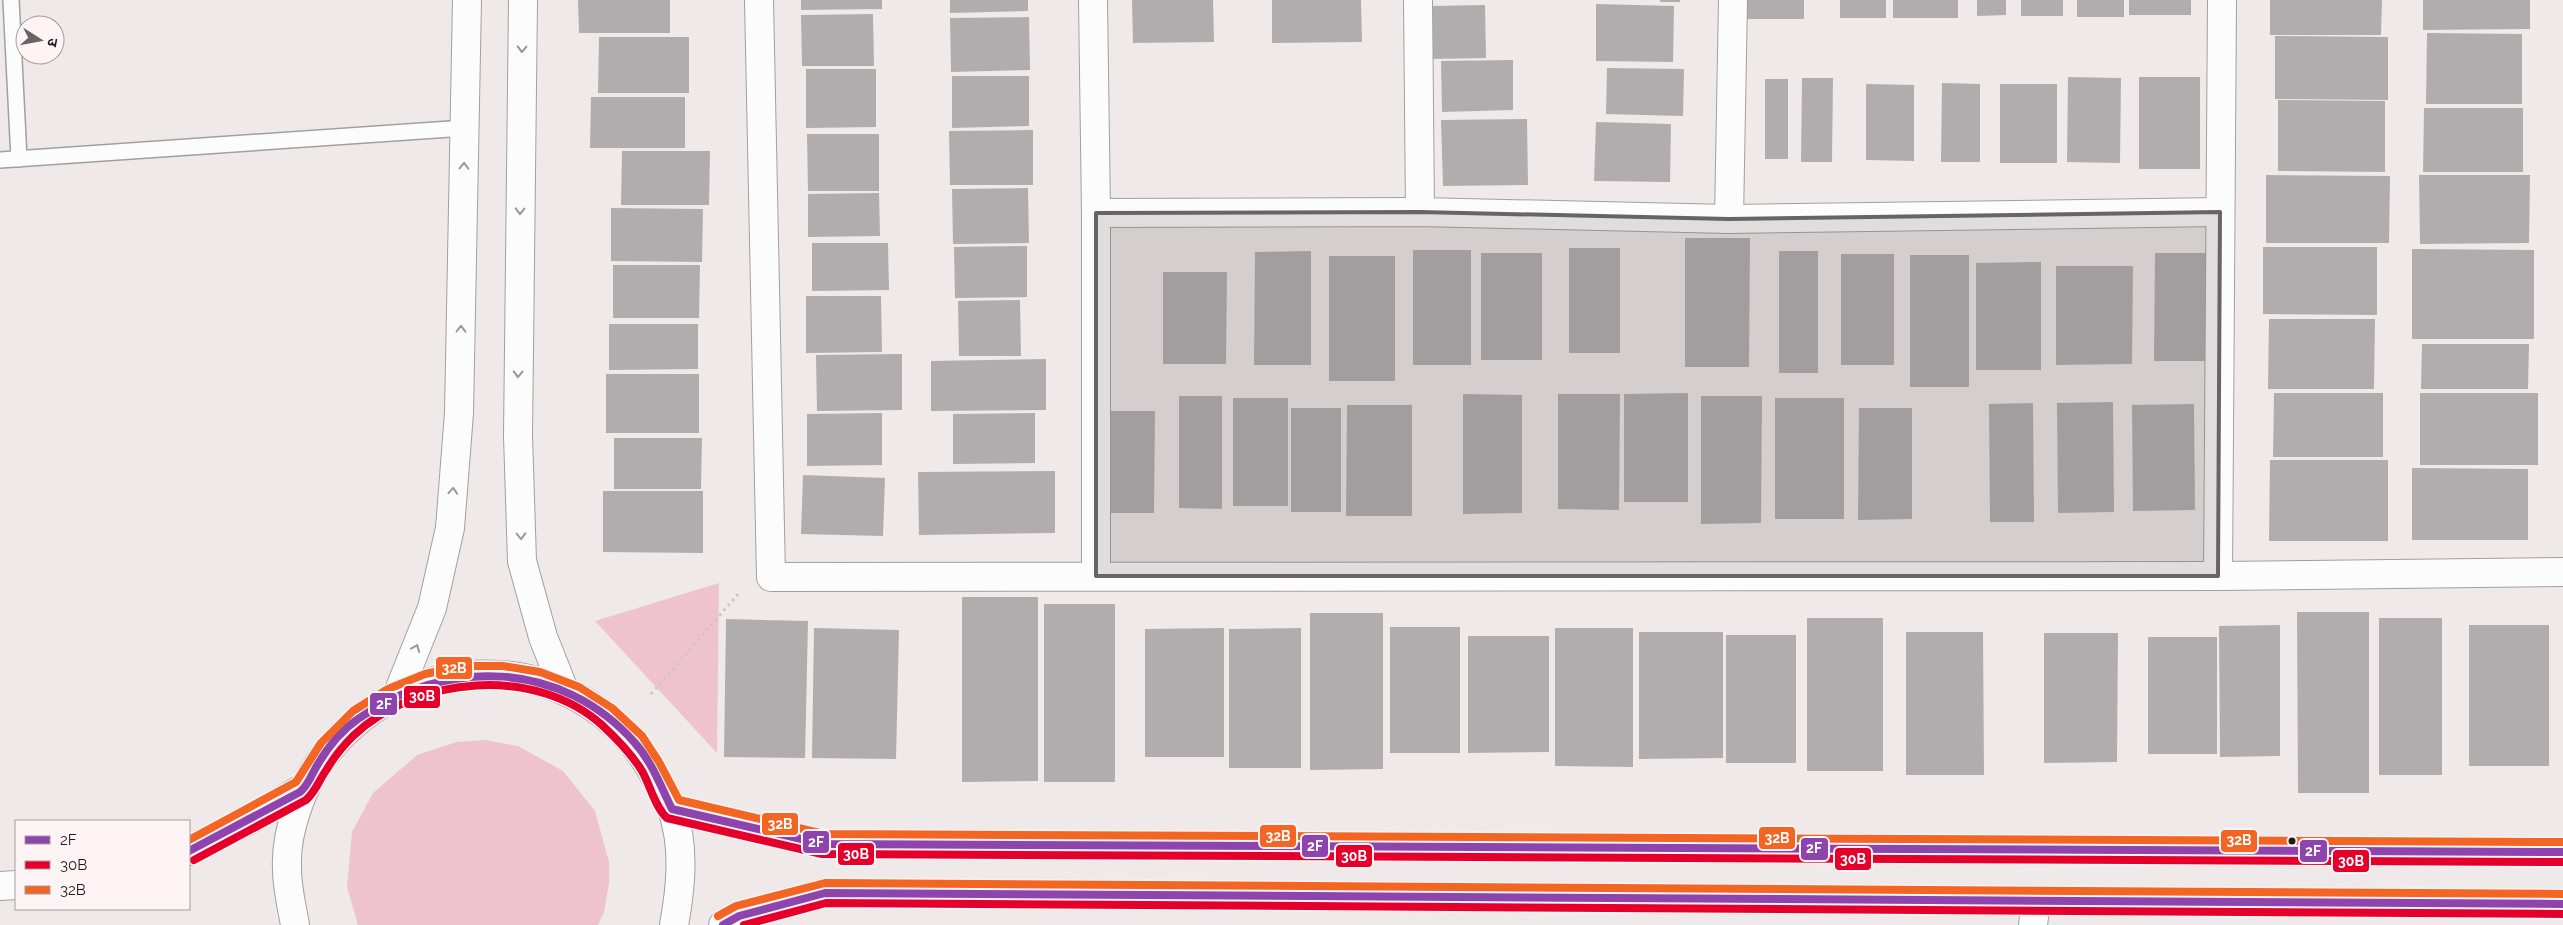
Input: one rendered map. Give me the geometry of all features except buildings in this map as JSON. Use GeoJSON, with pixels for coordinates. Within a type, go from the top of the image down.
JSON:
{"type":"FeatureCollection","features":[{"type":"Feature","properties":{"kind":"street"},"geometry":{"type":"LineString","coordinates":[[398,693],[432,608],[450,528],[459,413],[467,0]]}},
{"type":"Feature","properties":{"kind":"street"},"geometry":{"type":"LineString","coordinates":[[523,0],[518,436],[522,560],[543,637],[564,690]]}},
{"type":"Feature","properties":{"kind":"street"},"geometry":{"type":"LineString","coordinates":[[759,0],[771,577],[2218,576],[2563,572]]}},
{"type":"Feature","properties":{"kind":"street"},"geometry":{"type":"LineString","coordinates":[[1093,0],[1096,213],[1096,576]]}},
{"type":"Feature","properties":{"kind":"street"},"geometry":{"type":"LineString","coordinates":[[1418,0],[1420,212]]}},
{"type":"Feature","properties":{"kind":"street"},"geometry":{"type":"LineString","coordinates":[[1729,219],[1733,0]]}},
{"type":"Feature","properties":{"kind":"street"},"geometry":{"type":"LineString","coordinates":[[2218,576],[2222,0]]}},
{"type":"Feature","properties":{"kind":"street"},"geometry":{"type":"LineString","coordinates":[[1096,213],[1420,212],[1729,219],[2220,212]]}},
{"type":"Feature","properties":{"kind":"street"},"geometry":{"type":"LineString","coordinates":[[295,925],[286,868],[293,820],[305,787],[314,770],[337,739],[358,719],[398,693],[438,679],[479,674],[507,674],[564,690],[590,704],[615,723],[647,759],[672,810],[681,860],[680,891],[674,925]]}},
{"type":"Feature","properties":{"kind":"street"},"geometry":{"type":"LineString","coordinates":[[190,850],[247,821],[305,787]]}},
{"type":"Feature","properties":{"kind":"street"},"geometry":{"type":"LineString","coordinates":[[672,810],[823,844],[2563,852]]}},
{"type":"Feature","properties":{"kind":"street"},"geometry":{"type":"LineString","coordinates":[[0,886],[15,885]]}},
{"type":"Feature","properties":{"kind":"street"},"geometry":{"type":"LineString","coordinates":[[723,925],[739,916],[825,893],[2035,913],[2563,904]]}},
{"type":"Feature","properties":{"kind":"lane"},"geometry":{"type":"LineString","coordinates":[[11,0],[19,159]]}},
{"type":"Feature","properties":{"kind":"lane"},"geometry":{"type":"LineString","coordinates":[[0,160],[464,128]]}},
{"type":"Feature","properties":{"kind":"path"},"geometry":{"type":"LineString","coordinates":[[651,694],[771,558]]}},
{"type":"Feature","properties":{"kind":"highlighted area"},"geometry":{"type":"Polygon","coordinates":[[[1420,212],[1729,219],[2220,212],[2218,576],[1096,576],[1096,213],[1420,212]]]}},
{"type":"Feature","properties":{"kind":"shaded area"},"geometry":{"type":"Polygon","coordinates":[[[719,583],[717,753],[595,621],[719,583]]]}},
{"type":"Feature","properties":{"kind":"shaded area"},"geometry":{"type":"Polygon","coordinates":[[[485,740],[518,746],[563,771],[595,811],[609,862],[609,883],[604,912],[598,925],[358,925],[347,887],[352,832],[373,793],[417,755],[457,742],[485,740]]]}},
{"type":"Feature","properties":{"kind":"transit line","name":"32B"},"geometry":{"type":"LineString","coordinates":[[190,839],[296,782],[321,743],[353,711],[388,689],[425,674],[464,666],[503,666],[540,672],[579,687],[612,708],[642,736],[659,762],[679,800],[824,834],[2563,842]]}},
{"type":"Feature","properties":{"kind":"transit line","name":"2F"},"geometry":{"type":"LineString","coordinates":[[190,850],[300,792],[326,751],[336,739],[352,723],[392,699],[428,685],[465,677],[502,677],[538,683],[573,696],[606,716],[641,750],[656,775],[672,809],[823,844],[2563,852]]}},
{"type":"Feature","properties":{"kind":"transit line","name":"30B"},"geometry":{"type":"LineString","coordinates":[[194,860],[306,800],[342,748],[353,736],[379,716],[409,701],[442,690],[476,686],[510,686],[544,693],[575,706],[602,725],[638,764],[656,802],[667,818],[822,854],[2563,862]]}},
{"type":"Feature","properties":{"kind":"transit line","name":"32B"},"geometry":{"type":"LineString","coordinates":[[718,916],[736,906],[825,883],[2563,894]]}},
{"type":"Feature","properties":{"kind":"transit line","name":"2F"},"geometry":{"type":"LineString","coordinates":[[723,925],[739,916],[825,893],[2563,904]]}},
{"type":"Feature","properties":{"kind":"transit line","name":"30B"},"geometry":{"type":"LineString","coordinates":[[744,925],[826,903],[2563,914]]}}]}
